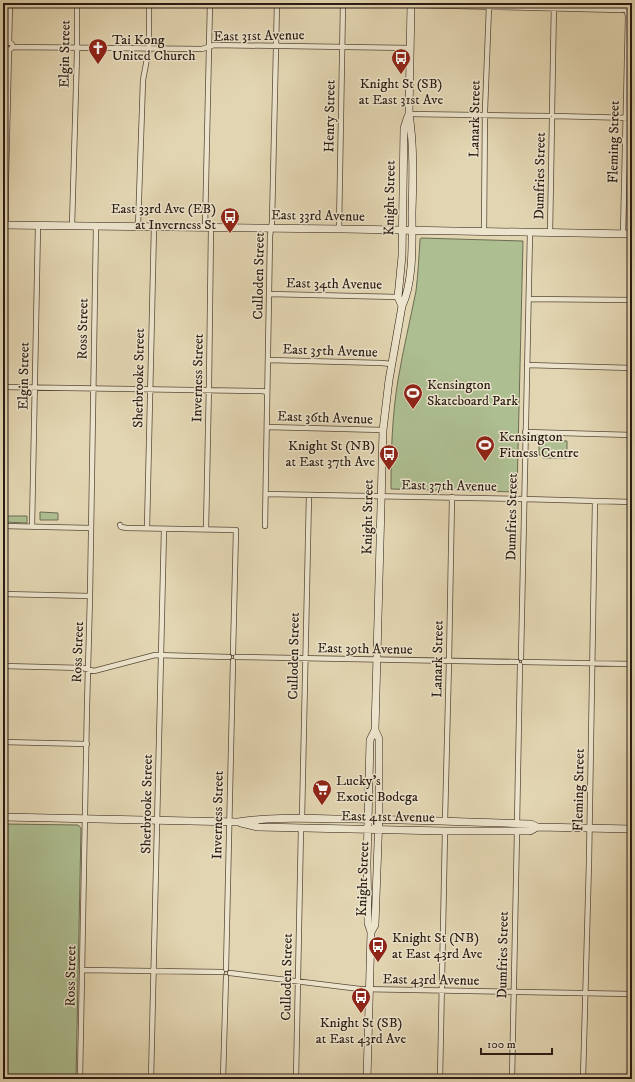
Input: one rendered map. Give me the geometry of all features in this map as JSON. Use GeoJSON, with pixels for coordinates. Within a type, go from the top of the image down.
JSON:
{"type":"FeatureCollection","features":[{"type":"Feature","properties":{"kind":"main road","name":"Knight Street"},"geometry":{"type":"LineString","coordinates":[[367,1079],[371,932],[368,923],[370,740],[375,730],[383,430],[387,391],[402,306],[406,298],[410,274],[412,230],[411,128],[409,114],[411,4]]}},
{"type":"Feature","properties":{"kind":"main road","name":"Knight Street"},"geometry":{"type":"LineString","coordinates":[[402,306],[398,297],[402,256],[404,128],[409,114]]}},
{"type":"Feature","properties":{"kind":"main road","name":"East 33rd Avenue"},"geometry":{"type":"LineString","coordinates":[[4,225],[632,234]]}},
{"type":"Feature","properties":{"kind":"main road","name":"Knight Street"},"geometry":{"type":"LineString","coordinates":[[371,932],[375,925],[378,830],[379,739],[375,730]]}},
{"type":"Feature","properties":{"kind":"main road","name":"East 41st Avenue"},"geometry":{"type":"LineString","coordinates":[[3,817],[229,822],[258,819],[302,818],[444,821],[516,827],[530,831],[537,828],[632,829]]}},
{"type":"Feature","properties":{"kind":"main road","name":"East 41st Avenue"},"geometry":{"type":"LineString","coordinates":[[238,822],[258,827],[368,830],[445,831],[516,827]]}},
{"type":"Feature","properties":{"kind":"street"},"geometry":{"type":"LineString","coordinates":[[4,225],[10,3]]}},
{"type":"Feature","properties":{"kind":"street","name":"Elgin Street"},"geometry":{"type":"LineString","coordinates":[[72,226],[77,3]]}},
{"type":"Feature","properties":{"kind":"street"},"geometry":{"type":"LineString","coordinates":[[138,227],[143,80],[149,48],[149,3]]}},
{"type":"Feature","properties":{"kind":"street","name":"Inverness Street"},"geometry":{"type":"LineString","coordinates":[[210,3],[208,228],[209,391],[206,529],[236,530],[224,971]]}},
{"type":"Feature","properties":{"kind":"street","name":"Culloden Street"},"geometry":{"type":"LineString","coordinates":[[265,526],[269,294],[277,3]]}},
{"type":"Feature","properties":{"kind":"street","name":"Henry Street"},"geometry":{"type":"LineString","coordinates":[[339,229],[343,3]]}},
{"type":"Feature","properties":{"kind":"street"},"geometry":{"type":"LineString","coordinates":[[411,4],[489,6],[554,5],[621,10],[626,5],[632,7]]}},
{"type":"Feature","properties":{"kind":"street","name":"Dumfries Street"},"geometry":{"type":"LineString","coordinates":[[550,233],[554,5]]}},
{"type":"Feature","properties":{"kind":"street","name":"Fleming Street"},"geometry":{"type":"LineString","coordinates":[[623,234],[628,16],[626,5]]}},
{"type":"Feature","properties":{"kind":"street","name":"Lanark Street"},"geometry":{"type":"LineString","coordinates":[[484,232],[485,115],[489,6]]}},
{"type":"Feature","properties":{"kind":"street","name":"East 31st Avenue"},"geometry":{"type":"LineString","coordinates":[[8,46],[202,49],[214,45],[410,48]]}},
{"type":"Feature","properties":{"kind":"street"},"geometry":{"type":"LineString","coordinates":[[409,114],[632,118]]}},
{"type":"Feature","properties":{"kind":"street","name":"Elgin Street"},"geometry":{"type":"LineString","coordinates":[[32,527],[38,226]]}},
{"type":"Feature","properties":{"kind":"street","name":"Ross Street"},"geometry":{"type":"LineString","coordinates":[[80,1079],[96,226]]}},
{"type":"Feature","properties":{"kind":"street","name":"Sherbrooke Street"},"geometry":{"type":"LineString","coordinates":[[147,528],[154,227]]}},
{"type":"Feature","properties":{"kind":"street","name":"Dumfries Street"},"geometry":{"type":"LineString","coordinates":[[512,1079],[516,827],[530,232]]}},
{"type":"Feature","properties":{"kind":"street","name":"East 34th Avenue"},"geometry":{"type":"LineString","coordinates":[[269,294],[398,297]]}},
{"type":"Feature","properties":{"kind":"street"},"geometry":{"type":"LineString","coordinates":[[529,299],[632,300]]}},
{"type":"Feature","properties":{"kind":"street","name":"East 35th Avenue"},"geometry":{"type":"LineString","coordinates":[[268,360],[392,364]]}},
{"type":"Feature","properties":{"kind":"street"},"geometry":{"type":"LineString","coordinates":[[527,365],[632,368]]}},
{"type":"Feature","properties":{"kind":"street"},"geometry":{"type":"LineString","coordinates":[[3,387],[267,392]]}},
{"type":"Feature","properties":{"kind":"street","name":"East 36th Avenue"},"geometry":{"type":"LineString","coordinates":[[267,427],[383,430]]}},
{"type":"Feature","properties":{"kind":"street"},"geometry":{"type":"LineString","coordinates":[[525,432],[632,435]]}},
{"type":"Feature","properties":{"kind":"street","name":"East 37th Avenue"},"geometry":{"type":"LineString","coordinates":[[266,494],[524,498],[632,502]]}},
{"type":"Feature","properties":{"kind":"street","name":"Culloden Street"},"geometry":{"type":"LineString","coordinates":[[302,818],[309,495]]}},
{"type":"Feature","properties":{"kind":"street","name":"Lanark Street"},"geometry":{"type":"LineString","coordinates":[[444,821],[452,497]]}},
{"type":"Feature","properties":{"kind":"street","name":"Fleming Street"},"geometry":{"type":"LineString","coordinates":[[583,1079],[586,994],[595,501]]}},
{"type":"Feature","properties":{"kind":"street"},"geometry":{"type":"LineString","coordinates":[[120,525],[121,527],[206,529]]}},
{"type":"Feature","properties":{"kind":"street"},"geometry":{"type":"LineString","coordinates":[[3,526],[91,528]]}},
{"type":"Feature","properties":{"kind":"street","name":"Sherbrooke Street"},"geometry":{"type":"LineString","coordinates":[[151,1079],[164,529]]}},
{"type":"Feature","properties":{"kind":"street"},"geometry":{"type":"LineString","coordinates":[[3,594],[90,596]]}},
{"type":"Feature","properties":{"kind":"street","name":"East 39th Avenue"},"geometry":{"type":"LineString","coordinates":[[3,666],[83,668],[94,671],[161,655],[632,664]]}},
{"type":"Feature","properties":{"kind":"street"},"geometry":{"type":"LineString","coordinates":[[3,742],[87,744]]}},
{"type":"Feature","properties":{"kind":"street","name":"Culloden Street"},"geometry":{"type":"LineString","coordinates":[[296,1079],[301,828]]}},
{"type":"Feature","properties":{"kind":"street"},"geometry":{"type":"LineString","coordinates":[[440,1079],[445,831]]}},
{"type":"Feature","properties":{"kind":"street"},"geometry":{"type":"LineString","coordinates":[[83,970],[224,971],[223,975],[228,975],[223,1079]]}},
{"type":"Feature","properties":{"kind":"street","name":"East 43rd Avenue"},"geometry":{"type":"LineString","coordinates":[[228,975],[369,990],[632,994]]}},
{"type":"Feature","properties":{"kind":"green space"},"geometry":{"type":"Polygon","coordinates":[[[421,238],[523,241],[517,492],[391,489],[394,407],[402,358],[416,291],[421,238]]]}},
{"type":"Feature","properties":{"kind":"green space"},"geometry":{"type":"Polygon","coordinates":[[[539,440],[567,441],[567,458],[543,458],[543,455],[539,455],[539,440]]]}},
{"type":"Feature","properties":{"kind":"green space"},"geometry":{"type":"Polygon","coordinates":[[[40,512],[58,513],[58,520],[40,520],[40,512]]]}},
{"type":"Feature","properties":{"kind":"green space"},"geometry":{"type":"Polygon","coordinates":[[[5,516],[27,516],[27,523],[5,522],[5,516]]]}},
{"type":"Feature","properties":{"kind":"green space"},"geometry":{"type":"Polygon","coordinates":[[[3,824],[78,825],[81,828],[76,1079],[3,1079],[3,824]]]}},
{"type":"Feature","properties":{"kind":"place","name":"Tai Kong United Church"},"geometry":{"type":"Point","coordinates":[98,65]}},
{"type":"Feature","properties":{"kind":"place","name":"Knight St (SB) at East 31st Ave"},"geometry":{"type":"Point","coordinates":[401,75]}},
{"type":"Feature","properties":{"kind":"place","name":"East 33rd Ave (EB) at Inverness St"},"geometry":{"type":"Point","coordinates":[230,234]}},
{"type":"Feature","properties":{"kind":"place","name":"Kensington Skateboard Park"},"geometry":{"type":"Point","coordinates":[413,410]}},
{"type":"Feature","properties":{"kind":"place","name":"Kensington Fitness Centre"},"geometry":{"type":"Point","coordinates":[485,462]}},
{"type":"Feature","properties":{"kind":"place","name":"Knight St (NB) at East 37th Ave"},"geometry":{"type":"Point","coordinates":[389,471]}},
{"type":"Feature","properties":{"kind":"place","name":"Lucky's Exotic Bodega"},"geometry":{"type":"Point","coordinates":[322,806]}},
{"type":"Feature","properties":{"kind":"place","name":"Knight St (NB) at East 43rd Ave"},"geometry":{"type":"Point","coordinates":[378,963]}},
{"type":"Feature","properties":{"kind":"place","name":"Knight St (SB) at East 43rd Ave"},"geometry":{"type":"Point","coordinates":[361,1014]}}]}
